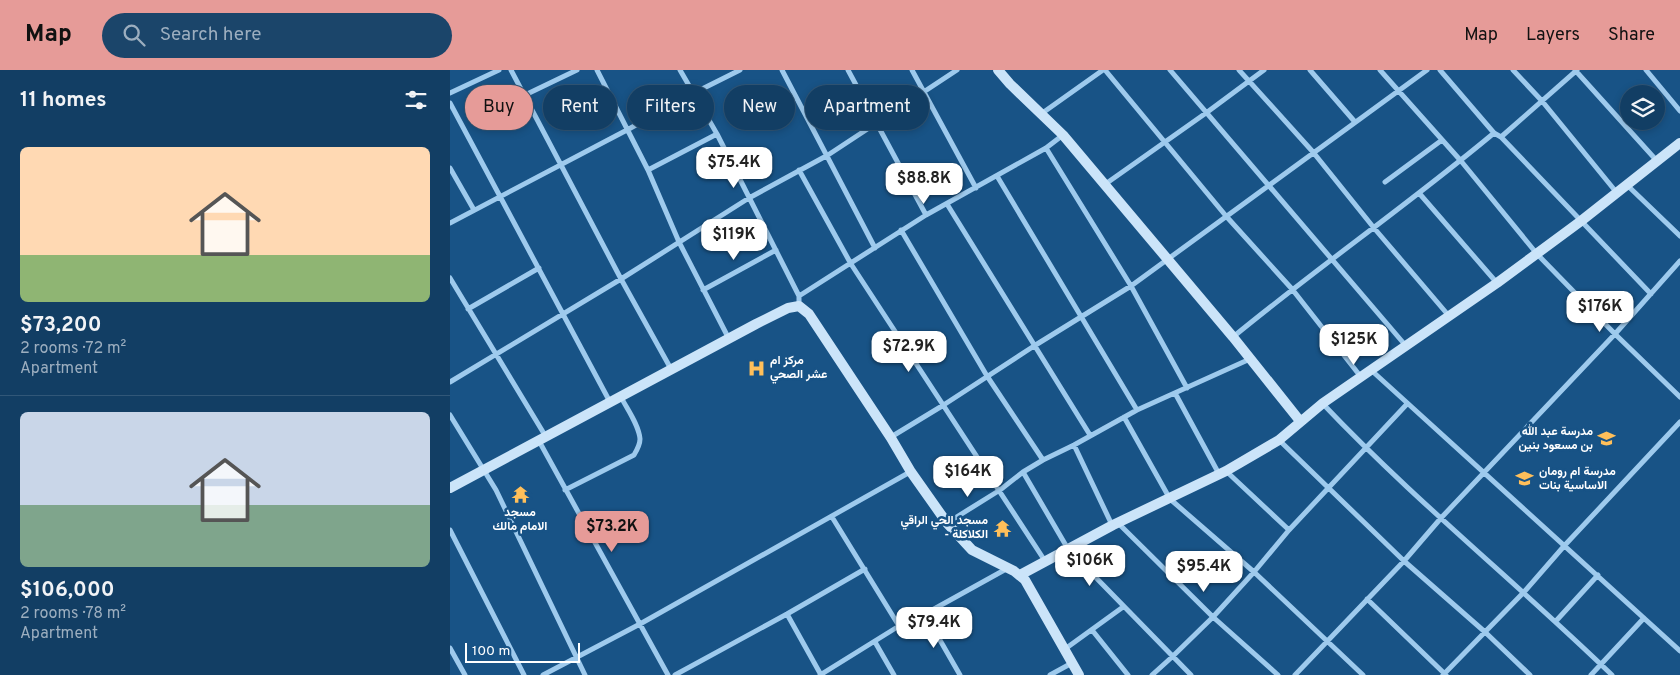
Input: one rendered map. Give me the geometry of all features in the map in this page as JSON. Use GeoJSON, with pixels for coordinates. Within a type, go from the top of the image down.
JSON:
{"type":"FeatureCollection","features":[{"type":"Feature","properties":{"kind":"street"},"geometry":{"type":"LineString","coordinates":[[450,93],[499,70]]}},
{"type":"Feature","properties":{"kind":"street"},"geometry":{"type":"LineString","coordinates":[[511,70],[519,85]]}},
{"type":"Feature","properties":{"kind":"street"},"geometry":{"type":"LineString","coordinates":[[533,91],[577,70]]}},
{"type":"Feature","properties":{"kind":"street"},"geometry":{"type":"LineString","coordinates":[[597,70],[627,128]]}},
{"type":"Feature","properties":{"kind":"street"},"geometry":{"type":"LineString","coordinates":[[680,70],[689,85]]}},
{"type":"Feature","properties":{"kind":"street"},"geometry":{"type":"LineString","coordinates":[[710,85],[740,70]]}},
{"type":"Feature","properties":{"kind":"street"},"geometry":{"type":"LineString","coordinates":[[782,70],[828,154],[875,248]]}},
{"type":"Feature","properties":{"kind":"street"},"geometry":{"type":"LineString","coordinates":[[848,70],[856,85]]}},
{"type":"Feature","properties":{"kind":"street"},"geometry":{"type":"LineString","coordinates":[[912,70],[921,85]]}},
{"type":"Feature","properties":{"kind":"street"},"geometry":{"type":"LineString","coordinates":[[929,88],[958,70]]}},
{"type":"Feature","properties":{"kind":"street"},"geometry":{"type":"LineString","coordinates":[[998,70],[1063,135],[1166,260],[1233,337],[1300,421]]}},
{"type":"Feature","properties":{"kind":"street"},"geometry":{"type":"LineString","coordinates":[[1041,114],[1104,70],[1226,216],[1292,289],[1360,377]]}},
{"type":"Feature","properties":{"kind":"street"},"geometry":{"type":"LineString","coordinates":[[1170,70],[1406,346]]}},
{"type":"Feature","properties":{"kind":"street"},"geometry":{"type":"LineString","coordinates":[[1239,70],[1313,152],[1374,228],[1449,316]]}},
{"type":"Feature","properties":{"kind":"street"},"geometry":{"type":"LineString","coordinates":[[1104,185],[1264,70]]}},
{"type":"Feature","properties":{"kind":"street"},"geometry":{"type":"LineString","coordinates":[[1310,70],[1355,122]]}},
{"type":"Feature","properties":{"kind":"street"},"geometry":{"type":"LineString","coordinates":[[1380,70],[1461,161],[1537,254],[1680,397]]}},
{"type":"Feature","properties":{"kind":"street"},"geometry":{"type":"LineString","coordinates":[[890,438],[1131,286],[1313,152],[1400,92],[1427,70]]}},
{"type":"Feature","properties":{"kind":"street"},"geometry":{"type":"LineString","coordinates":[[1440,70],[1494,133],[1501,137],[1652,294]]}},
{"type":"Feature","properties":{"kind":"street"},"geometry":{"type":"LineString","coordinates":[[1513,70],[1542,101],[1616,193]]}},
{"type":"Feature","properties":{"kind":"street"},"geometry":{"type":"LineString","coordinates":[[1501,137],[1576,70],[1657,161]]}},
{"type":"Feature","properties":{"kind":"street"},"geometry":{"type":"LineString","coordinates":[[1646,70],[1680,111]]}},
{"type":"Feature","properties":{"kind":"street"},"geometry":{"type":"LineString","coordinates":[[929,100],[976,188]]}},
{"type":"Feature","properties":{"kind":"street"},"geometry":{"type":"LineString","coordinates":[[450,103],[611,403]]}},
{"type":"Feature","properties":{"kind":"street"},"geometry":{"type":"LineString","coordinates":[[533,110],[671,370]]}},
{"type":"Feature","properties":{"kind":"street"},"geometry":{"type":"LineString","coordinates":[[714,129],[776,250],[799,301],[911,472],[946,523],[972,550],[1020,575],[1035,596],[1079,675]]}},
{"type":"Feature","properties":{"kind":"street"},"geometry":{"type":"LineString","coordinates":[[450,223],[628,130],[648,170],[679,242],[729,339]]}},
{"type":"Feature","properties":{"kind":"street"},"geometry":{"type":"LineString","coordinates":[[450,382],[621,279],[749,198],[828,154],[866,130]]}},
{"type":"Feature","properties":{"kind":"street"},"geometry":{"type":"LineString","coordinates":[[879,130],[926,216]]}},
{"type":"Feature","properties":{"kind":"street"},"geometry":{"type":"LineString","coordinates":[[1233,337],[1292,289],[1461,161],[1494,133]]}},
{"type":"Feature","properties":{"kind":"street"},"geometry":{"type":"LineString","coordinates":[[648,170],[717,134]]}},
{"type":"Feature","properties":{"kind":"street"},"geometry":{"type":"LineString","coordinates":[[450,488],[799,301],[902,230],[1046,148],[1063,135]]}},
{"type":"Feature","properties":{"kind":"street"},"geometry":{"type":"LineString","coordinates":[[1385,182],[1442,140]]}},
{"type":"Feature","properties":{"kind":"street"},"geometry":{"type":"LineString","coordinates":[[1020,575],[1116,524],[1223,473],[1279,440],[1323,403],[1537,254],[1657,161],[1678,147]]}},
{"type":"Feature","properties":{"kind":"street"},"geometry":{"type":"LineString","coordinates":[[1046,148],[1131,286],[1187,388]]}},
{"type":"Feature","properties":{"kind":"street"},"geometry":{"type":"LineString","coordinates":[[450,168],[474,210]]}},
{"type":"Feature","properties":{"kind":"street"},"geometry":{"type":"LineString","coordinates":[[800,170],[851,264],[1045,561]]}},
{"type":"Feature","properties":{"kind":"street"},"geometry":{"type":"LineString","coordinates":[[997,176],[1138,410]]}},
{"type":"Feature","properties":{"kind":"street"},"geometry":{"type":"LineString","coordinates":[[1627,185],[1680,236]]}},
{"type":"Feature","properties":{"kind":"street"},"geometry":{"type":"LineString","coordinates":[[1419,193],[1497,282]]}},
{"type":"Feature","properties":{"kind":"street"},"geometry":{"type":"LineString","coordinates":[[947,204],[1090,436]]}},
{"type":"Feature","properties":{"kind":"street"},"geometry":{"type":"LineString","coordinates":[[902,230],[987,376],[1043,460]]}},
{"type":"Feature","properties":{"kind":"street"},"geometry":{"type":"LineString","coordinates":[[703,290],[776,250]]}},
{"type":"Feature","properties":{"kind":"street"},"geometry":{"type":"LineString","coordinates":[[1295,675],[1404,561],[1441,518],[1615,334],[1680,261]]}},
{"type":"Feature","properties":{"kind":"street"},"geometry":{"type":"LineString","coordinates":[[468,309],[539,268]]}},
{"type":"Feature","properties":{"kind":"street"},"geometry":{"type":"LineString","coordinates":[[450,278],[496,354],[543,439],[565,490],[668,675]]}},
{"type":"Feature","properties":{"kind":"street"},"geometry":{"type":"LineString","coordinates":[[946,523],[1000,490],[1023,472],[1043,460],[1138,410],[1250,360]]}},
{"type":"Feature","properties":{"kind":"street"},"geometry":{"type":"LineString","coordinates":[[1370,370],[1680,651]]}},
{"type":"Feature","properties":{"kind":"street"},"geometry":{"type":"LineString","coordinates":[[1175,393],[1223,473],[1289,530]]}},
{"type":"Feature","properties":{"kind":"street"},"geometry":{"type":"LineString","coordinates":[[565,490],[634,455],[639,447],[640,440],[637,430],[621,396]]}},
{"type":"Feature","properties":{"kind":"street"},"geometry":{"type":"LineString","coordinates":[[1323,403],[1366,449],[1524,592],[1612,675]]}},
{"type":"Feature","properties":{"kind":"street"},"geometry":{"type":"LineString","coordinates":[[1152,675],[1213,617],[1289,530],[1407,404]]}},
{"type":"Feature","properties":{"kind":"street"},"geometry":{"type":"LineString","coordinates":[[450,415],[496,490],[585,675]]}},
{"type":"Feature","properties":{"kind":"street"},"geometry":{"type":"LineString","coordinates":[[1124,418],[1170,498],[1254,572],[1363,675]]}},
{"type":"Feature","properties":{"kind":"street"},"geometry":{"type":"LineString","coordinates":[[1367,599],[1445,674],[1524,592],[1565,545],[1680,422]]}},
{"type":"Feature","properties":{"kind":"street"},"geometry":{"type":"LineString","coordinates":[[1279,440],[1404,561],[1485,632],[1530,675]]}},
{"type":"Feature","properties":{"kind":"street"},"geometry":{"type":"LineString","coordinates":[[1074,445],[1116,524],[1213,617],[1278,675]]}},
{"type":"Feature","properties":{"kind":"street"},"geometry":{"type":"LineString","coordinates":[[543,675],[640,624],[911,472]]}},
{"type":"Feature","properties":{"kind":"street"},"geometry":{"type":"LineString","coordinates":[[1023,472],[1068,549],[1190,675]]}},
{"type":"Feature","properties":{"kind":"street"},"geometry":{"type":"LineString","coordinates":[[832,516],[899,626]]}},
{"type":"Feature","properties":{"kind":"street"},"geometry":{"type":"LineString","coordinates":[[450,530],[524,675]]}},
{"type":"Feature","properties":{"kind":"street"},"geometry":{"type":"LineString","coordinates":[[787,614],[820,675],[899,626],[925,614],[1008,568]]}},
{"type":"Feature","properties":{"kind":"street"},"geometry":{"type":"LineString","coordinates":[[675,675],[865,569]]}},
{"type":"Feature","properties":{"kind":"street"},"geometry":{"type":"LineString","coordinates":[[1556,622],[1598,575]]}},
{"type":"Feature","properties":{"kind":"street"},"geometry":{"type":"LineString","coordinates":[[1065,649],[1123,607]]}},
{"type":"Feature","properties":{"kind":"street"},"geometry":{"type":"LineString","coordinates":[[925,614],[960,675]]}},
{"type":"Feature","properties":{"kind":"street"},"geometry":{"type":"LineString","coordinates":[[1591,675],[1644,618]]}},
{"type":"Feature","properties":{"kind":"street"},"geometry":{"type":"LineString","coordinates":[[1092,630],[1128,675]]}},
{"type":"Feature","properties":{"kind":"street"},"geometry":{"type":"LineString","coordinates":[[875,642],[894,675]]}},
{"type":"Feature","properties":{"kind":"street"},"geometry":{"type":"LineString","coordinates":[[450,648],[464,675]]}},
{"type":"Feature","properties":{"kind":"street"},"geometry":{"type":"LineString","coordinates":[[1050,675],[1072,663]]}},
{"type":"Feature","properties":{"kind":"place","name":"مركز ام عشر الصحي"},"geometry":{"type":"Point","coordinates":[756,368]}},
{"type":"Feature","properties":{"kind":"place","name":"مدرسة عبد الله بن مسعود بنين"},"geometry":{"type":"Point","coordinates":[1607,439]}},
{"type":"Feature","properties":{"kind":"place","name":"مدرسة ام رومان الاساسية بنات"},"geometry":{"type":"Point","coordinates":[1525,479]}},
{"type":"Feature","properties":{"kind":"place","name":"مسجد الامام مالك"},"geometry":{"type":"Point","coordinates":[520,494]}},
{"type":"Feature","properties":{"kind":"place","name":"مسجد الحي الراقي - الكلاكلة"},"geometry":{"type":"Point","coordinates":[1002,528]}}]}
